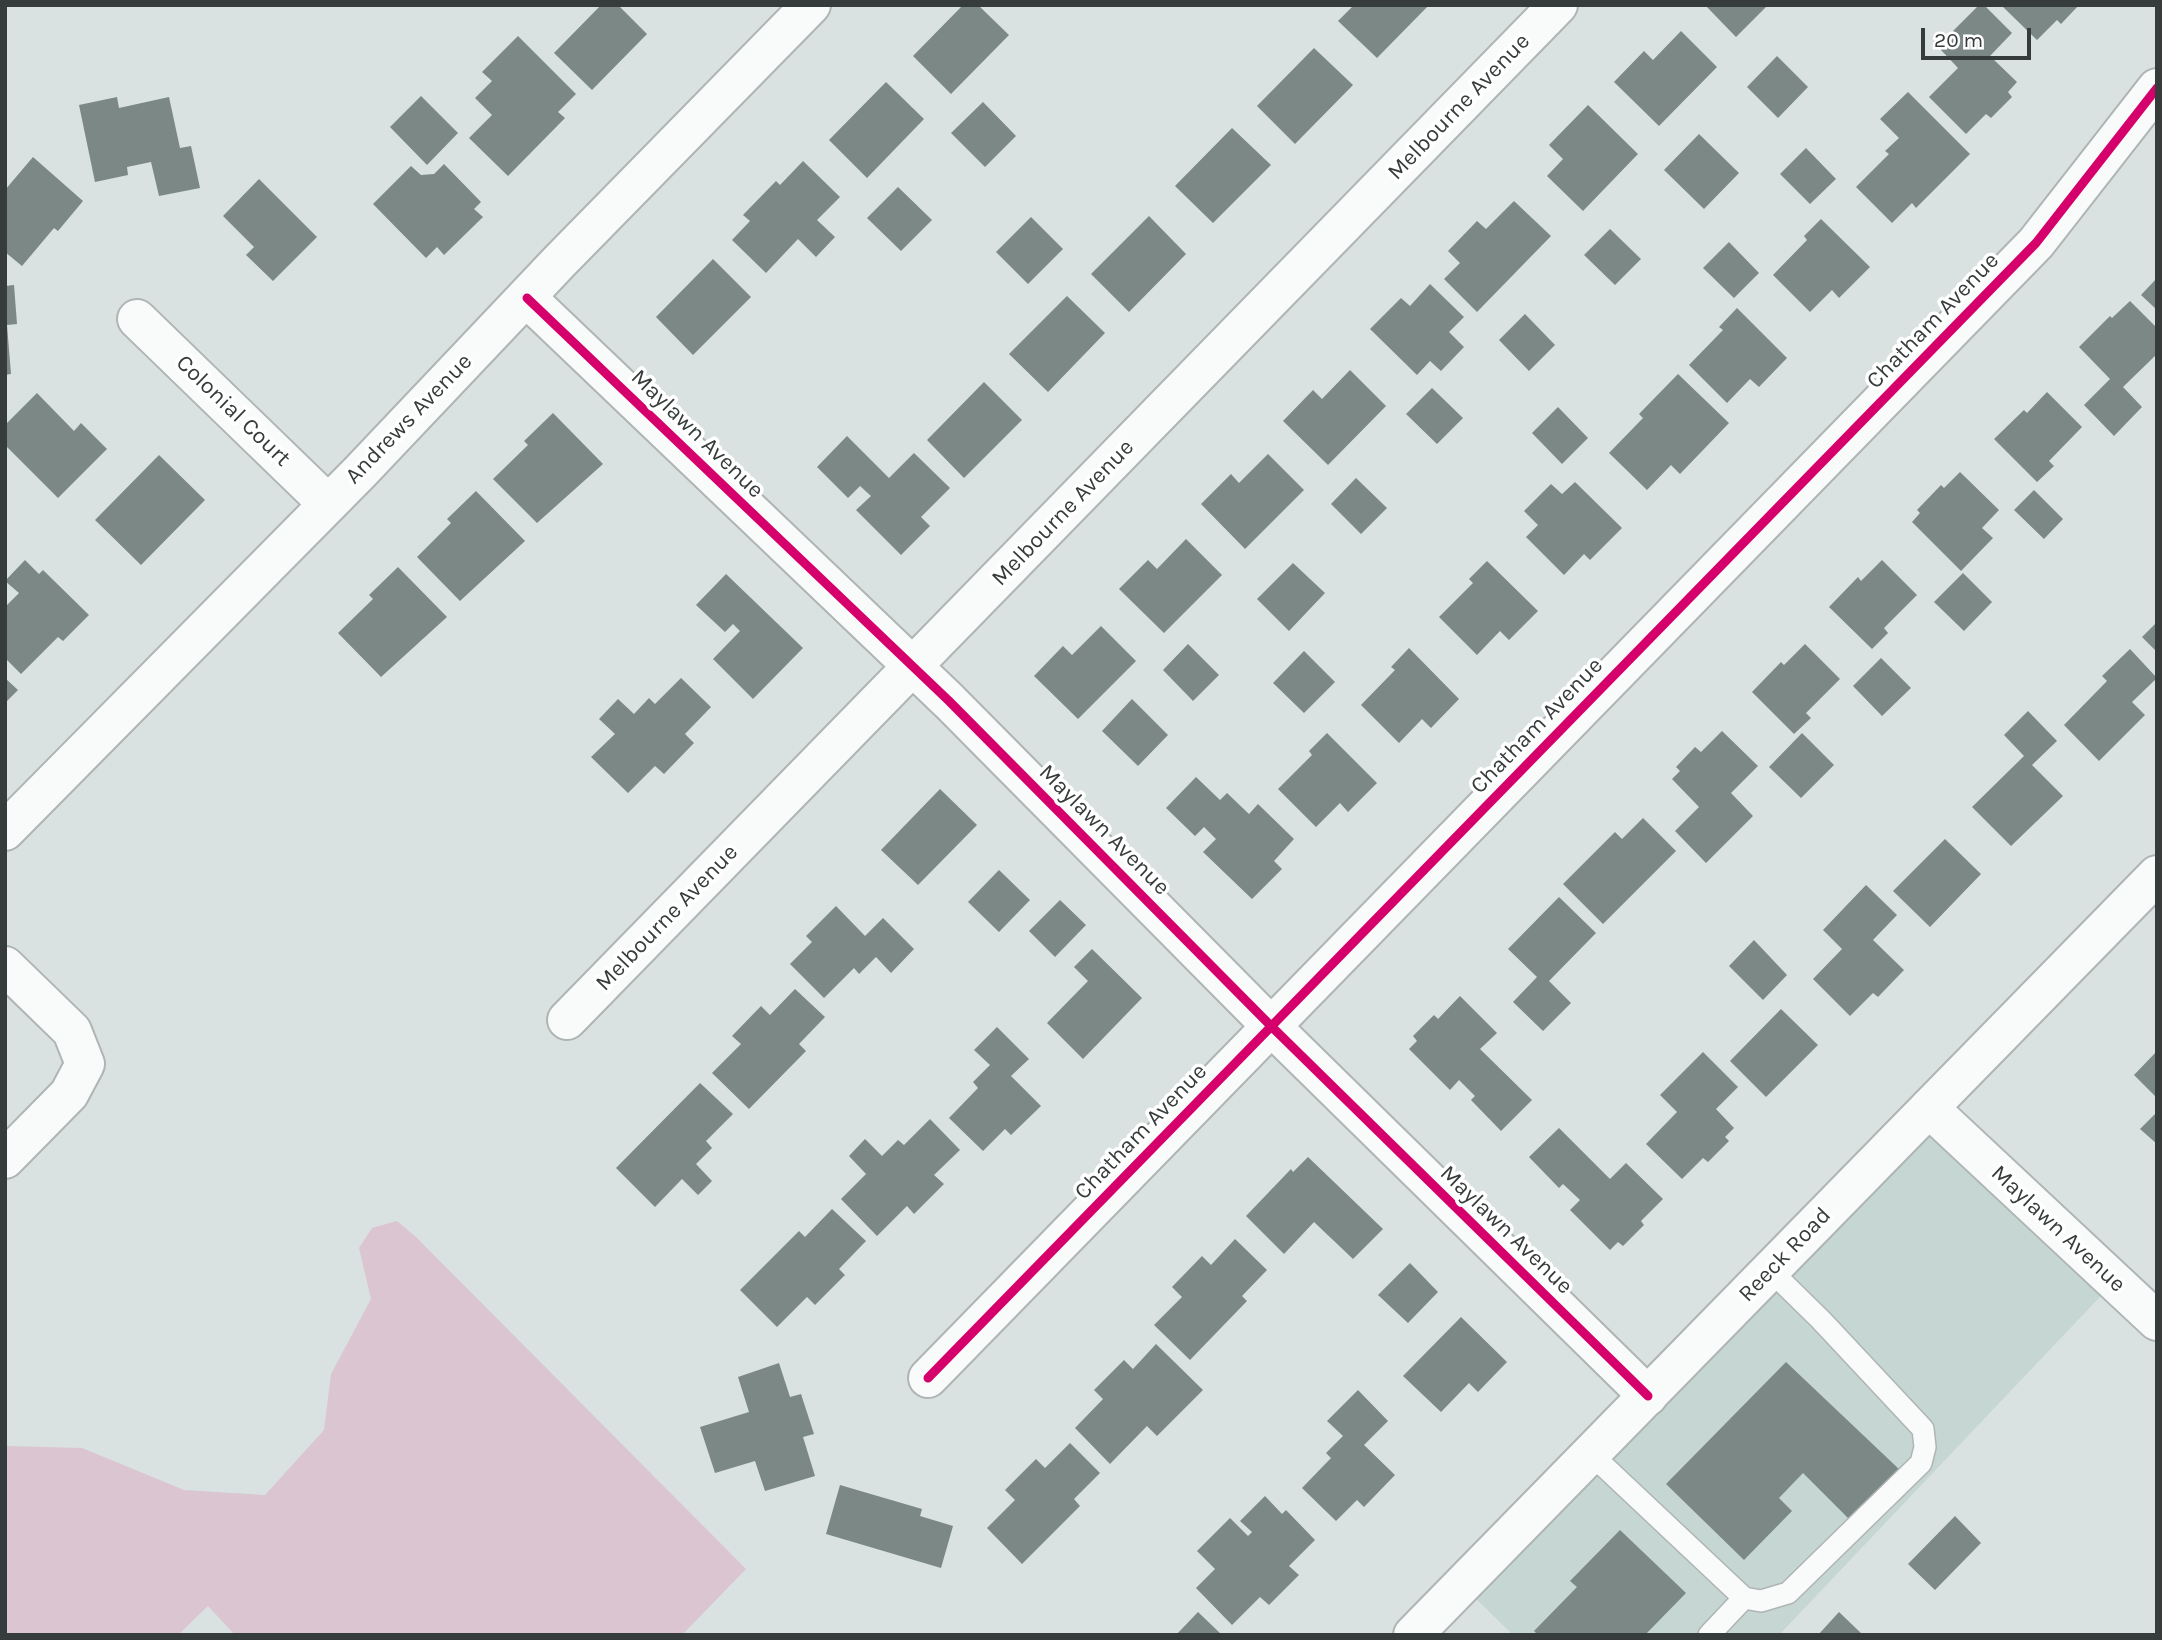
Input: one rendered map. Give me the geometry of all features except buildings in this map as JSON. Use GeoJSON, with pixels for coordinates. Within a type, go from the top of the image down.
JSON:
{"type":"FeatureCollection","features":[{"type":"Feature","properties":{"kind":"street","name":"Andrews Avenue"},"geometry":{"type":"LineString","coordinates":[[5,831],[328,504],[811,5]]}},
{"type":"Feature","properties":{"kind":"street","name":"Melbourne Avenue"},"geometry":{"type":"LineString","coordinates":[[567,1020],[1558,5]]}},
{"type":"Feature","properties":{"kind":"street","name":"Chatham Avenue"},"geometry":{"type":"LineString","coordinates":[[928,1378],[2035,243],[2157,88]]}},
{"type":"Feature","properties":{"kind":"street","name":"Maylawn Avenue"},"geometry":{"type":"LineString","coordinates":[[527,298],[913,667],[1271,1026],[1647,1396]]}},
{"type":"Feature","properties":{"kind":"street","name":"Colonial Court"},"geometry":{"type":"LineString","coordinates":[[137,319],[328,504]]}},
{"type":"Feature","properties":{"kind":"street","name":"Reeck Road"},"geometry":{"type":"LineString","coordinates":[[1413,1635],[2157,874]]}},
{"type":"Feature","properties":{"kind":"street"},"geometry":{"type":"LineString","coordinates":[[5,966],[72,1031],[85,1064],[69,1094],[5,1159]]}},
{"type":"Feature","properties":{"kind":"street","name":"Maylawn Avenue"},"geometry":{"type":"LineString","coordinates":[[1929,1108],[2157,1321]]}},
{"type":"Feature","properties":{"kind":"lane"},"geometry":{"type":"LineString","coordinates":[[1591,1454],[1744,1598],[1761,1601],[1788,1593],[1921,1463],[1925,1447],[1923,1429],[1919,1423],[1770,1270]]}},
{"type":"Feature","properties":{"kind":"lane"},"geometry":{"type":"LineString","coordinates":[[1709,1635],[1744,1598]]}},
{"type":"Feature","properties":{"kind":"shaded area"},"geometry":{"type":"Polygon","coordinates":[[[1929,1108],[2115,1281],[1779,1635],[1513,1635],[1462,1585],[1929,1108]]]}},
{"type":"Feature","properties":{"kind":"shaded area"},"geometry":{"type":"Polygon","coordinates":[[[397,1221],[746,1569],[682,1635],[235,1635],[208,1606],[178,1635],[5,1635],[5,1446],[82,1448],[184,1490],[265,1495],[324,1430],[331,1374],[371,1299],[359,1248],[372,1228],[397,1221]]]}},
{"type":"Feature","properties":{"kind":"cycle path"},"geometry":{"type":"LineString","coordinates":[[928,1378],[2036,243],[2157,88]]}},
{"type":"Feature","properties":{"kind":"cycle path"},"geometry":{"type":"LineString","coordinates":[[527,298],[949,701],[1271,1026],[1648,1396]]}}]}
